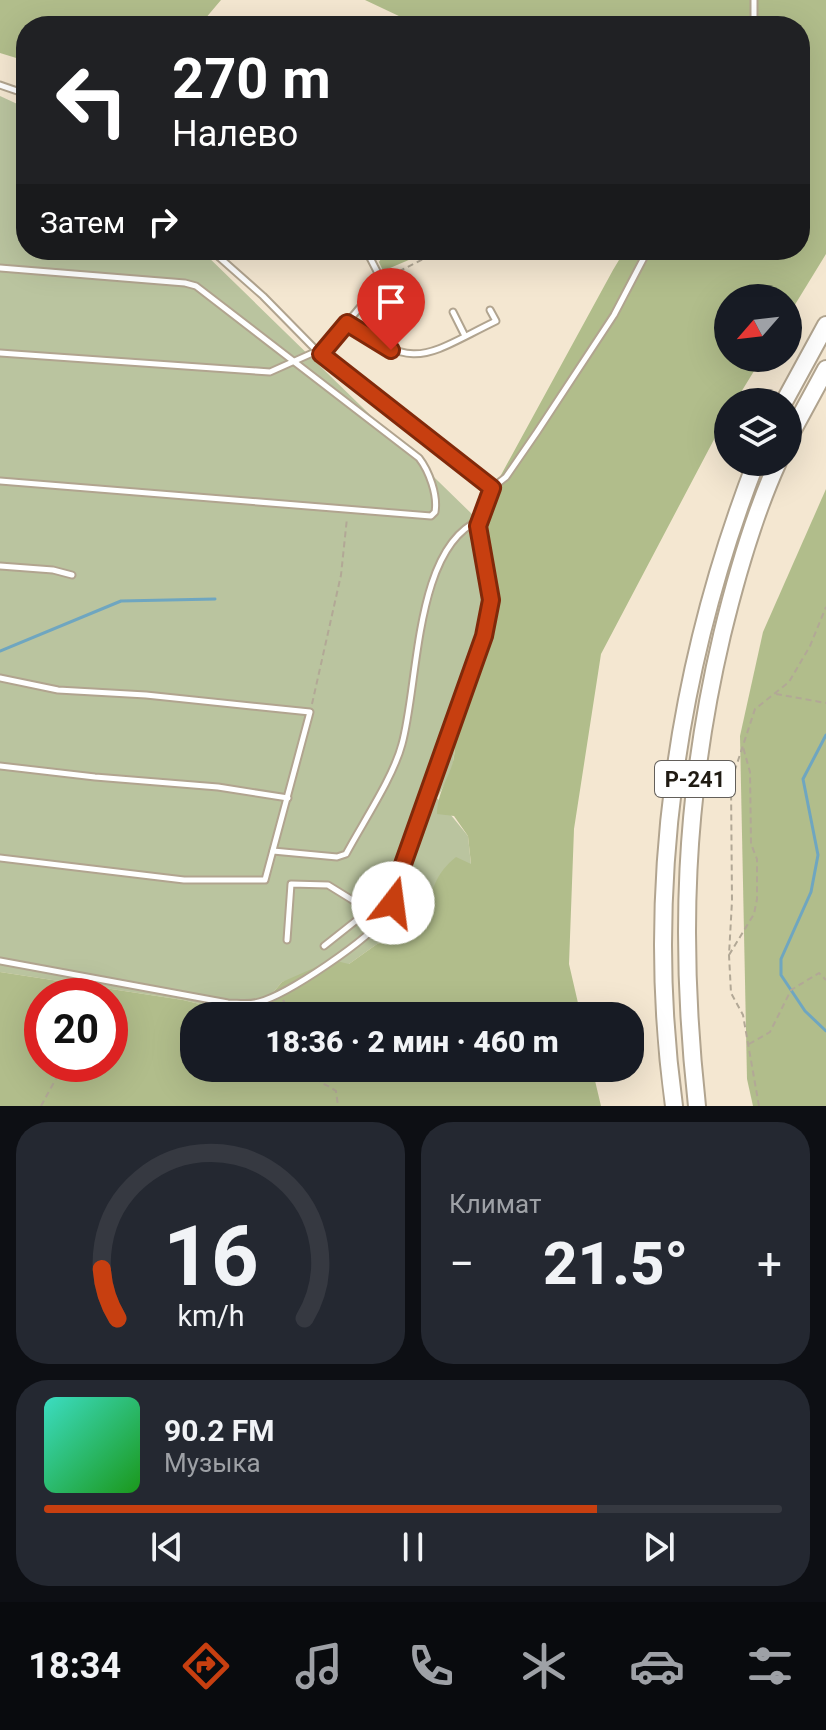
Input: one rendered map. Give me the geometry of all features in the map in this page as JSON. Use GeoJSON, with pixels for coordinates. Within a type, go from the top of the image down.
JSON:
{"type":"FeatureCollection","features":[{"type":"Feature","properties":{"kind":"highway"},"geometry":{"type":"LineString","coordinates":[[792,388],[826,325]]}},
{"type":"Feature","properties":{"kind":"highway"},"geometry":{"type":"LineString","coordinates":[[802,413],[826,369]]}},
{"type":"Feature","properties":{"kind":"highway","name":"Р-241"},"geometry":{"type":"LineString","coordinates":[[674,1106],[664,957],[666,840],[671,795],[696,659],[716,577],[750,476]]}},
{"type":"Feature","properties":{"kind":"highway","name":"Р-241"},"geometry":{"type":"LineString","coordinates":[[697,1106],[687,978],[692,798],[700,743],[728,611],[757,515],[772,476]]}},
{"type":"Feature","properties":{"kind":"lane"},"geometry":{"type":"LineString","coordinates":[[222,260],[319,352],[492,488]]}},
{"type":"Feature","properties":{"kind":"lane"},"geometry":{"type":"LineString","coordinates":[[0,353],[270,372],[319,352],[347,323],[382,281],[371,260]]}},
{"type":"Feature","properties":{"kind":"lane"},"geometry":{"type":"LineString","coordinates":[[0,961],[228,1003],[260,1002],[279,993],[373,930],[393,903],[397,881],[484,636],[491,600],[478,526],[492,488],[506,477],[555,406],[614,315],[643,260]]}},
{"type":"Feature","properties":{"kind":"lane"},"geometry":{"type":"LineString","coordinates":[[0,268],[196,286],[419,458],[429,476],[437,504],[431,516],[0,481]]}},
{"type":"Feature","properties":{"kind":"lane"},"geometry":{"type":"LineString","coordinates":[[347,323],[391,350],[412,356],[427,354],[496,321],[490,310]]}},
{"type":"Feature","properties":{"kind":"lane"},"geometry":{"type":"LineString","coordinates":[[453,312],[465,336]]}},
{"type":"Feature","properties":{"kind":"lane"},"geometry":{"type":"LineString","coordinates":[[273,851],[337,857],[346,854],[403,743],[418,652],[437,567],[457,535],[467,525],[480,520]]}},
{"type":"Feature","properties":{"kind":"lane"},"geometry":{"type":"LineString","coordinates":[[0,566],[53,570],[72,575]]}},
{"type":"Feature","properties":{"kind":"lane"},"geometry":{"type":"LineString","coordinates":[[0,678],[58,690],[146,695],[310,712],[265,880],[184,880],[0,858]]}},
{"type":"Feature","properties":{"kind":"lane"},"geometry":{"type":"LineString","coordinates":[[0,766],[218,787],[288,798]]}},
{"type":"Feature","properties":{"kind":"lane"},"geometry":{"type":"LineString","coordinates":[[324,946],[370,911],[397,881]]}},
{"type":"Feature","properties":{"kind":"lane"},"geometry":{"type":"LineString","coordinates":[[287,940],[291,884],[328,885],[370,911]]}},
{"type":"Feature","properties":{"kind":"path"},"geometry":{"type":"LineString","coordinates":[[382,281],[422,260]]}},
{"type":"Feature","properties":{"kind":"path"},"geometry":{"type":"LineString","coordinates":[[310,712],[341,575],[348,509]]}},
{"type":"Feature","properties":{"kind":"path"},"geometry":{"type":"LineString","coordinates":[[759,1106],[743,1015],[731,993],[731,782],[755,709],[789,682],[810,646],[826,607]]}},
{"type":"Feature","properties":{"kind":"path"},"geometry":{"type":"LineString","coordinates":[[775,693],[826,703]]}},
{"type":"Feature","properties":{"kind":"path"},"geometry":{"type":"LineString","coordinates":[[729,955],[754,914],[757,899],[757,859],[751,844],[750,772],[743,745]]}},
{"type":"Feature","properties":{"kind":"path"},"geometry":{"type":"LineString","coordinates":[[748,1044],[770,1032],[791,990],[819,973],[826,980]]}},
{"type":"Feature","properties":{"kind":"path"},"geometry":{"type":"LineString","coordinates":[[279,993],[284,1002]]}},
{"type":"Feature","properties":{"kind":"path"},"geometry":{"type":"LineString","coordinates":[[41,1106],[54,1082]]}},
{"type":"Feature","properties":{"kind":"path"},"geometry":{"type":"LineString","coordinates":[[319,1082],[336,1091],[338,1106]]}},
{"type":"Feature","properties":{"kind":"green space"},"geometry":{"type":"Polygon","coordinates":[[[0,0],[221,0],[207,16],[16,16],[16,58],[0,53],[0,0]]]}},
{"type":"Feature","properties":{"kind":"green space"},"geometry":{"type":"Polygon","coordinates":[[[365,0],[826,0],[826,254],[802,293],[802,284],[714,284],[714,372],[753,372],[744,388],[714,388],[714,440],[601,654],[574,829],[569,964],[578,1002],[265,1002],[282,982],[332,960],[349,964],[377,944],[399,938],[427,915],[433,890],[444,869],[456,857],[471,864],[468,836],[454,816],[437,814],[438,802],[453,763],[454,740],[450,725],[471,700],[469,681],[480,664],[479,645],[499,594],[477,519],[619,260],[810,260],[810,16],[399,16],[365,0]]]}},
{"type":"Feature","properties":{"kind":"green space"},"geometry":{"type":"Polygon","coordinates":[[[0,96],[16,103],[16,260],[211,260],[477,519],[500,594],[479,645],[480,664],[469,681],[471,700],[459,713],[452,771],[437,798],[468,836],[471,865],[431,890],[427,915],[399,938],[377,944],[349,964],[282,982],[265,1002],[191,1002],[128,992],[128,978],[39,978],[0,972],[0,96]]]}},
{"type":"Feature","properties":{"kind":"green space"},"geometry":{"type":"Polygon","coordinates":[[[380,260],[409,260],[383,271],[380,260]]]}},
{"type":"Feature","properties":{"kind":"green space"},"geometry":{"type":"Polygon","coordinates":[[[826,489],[826,1106],[753,1106],[747,1079],[740,736],[763,632],[826,489]]]}},
{"type":"Feature","properties":{"kind":"green space"},"geometry":{"type":"Polygon","coordinates":[[[0,972],[39,978],[24,978],[24,1082],[128,1082],[128,992],[191,1002],[180,1002],[180,1082],[595,1082],[601,1106],[0,1106],[0,972]]]}},
{"type":"Feature","properties":{"kind":"waterway"},"geometry":{"type":"LineString","coordinates":[[0,651],[121,601],[215,599]]}},
{"type":"Feature","properties":{"kind":"waterway"},"geometry":{"type":"LineString","coordinates":[[826,735],[803,779],[818,855],[811,892],[781,959],[781,975],[805,1011],[826,1031]]}},
{"type":"Feature","properties":{"kind":"route"},"geometry":{"type":"LineString","coordinates":[[391,350],[347,323],[321,354],[492,488],[478,526],[491,600],[484,636],[397,881],[393,903]]}}]}
